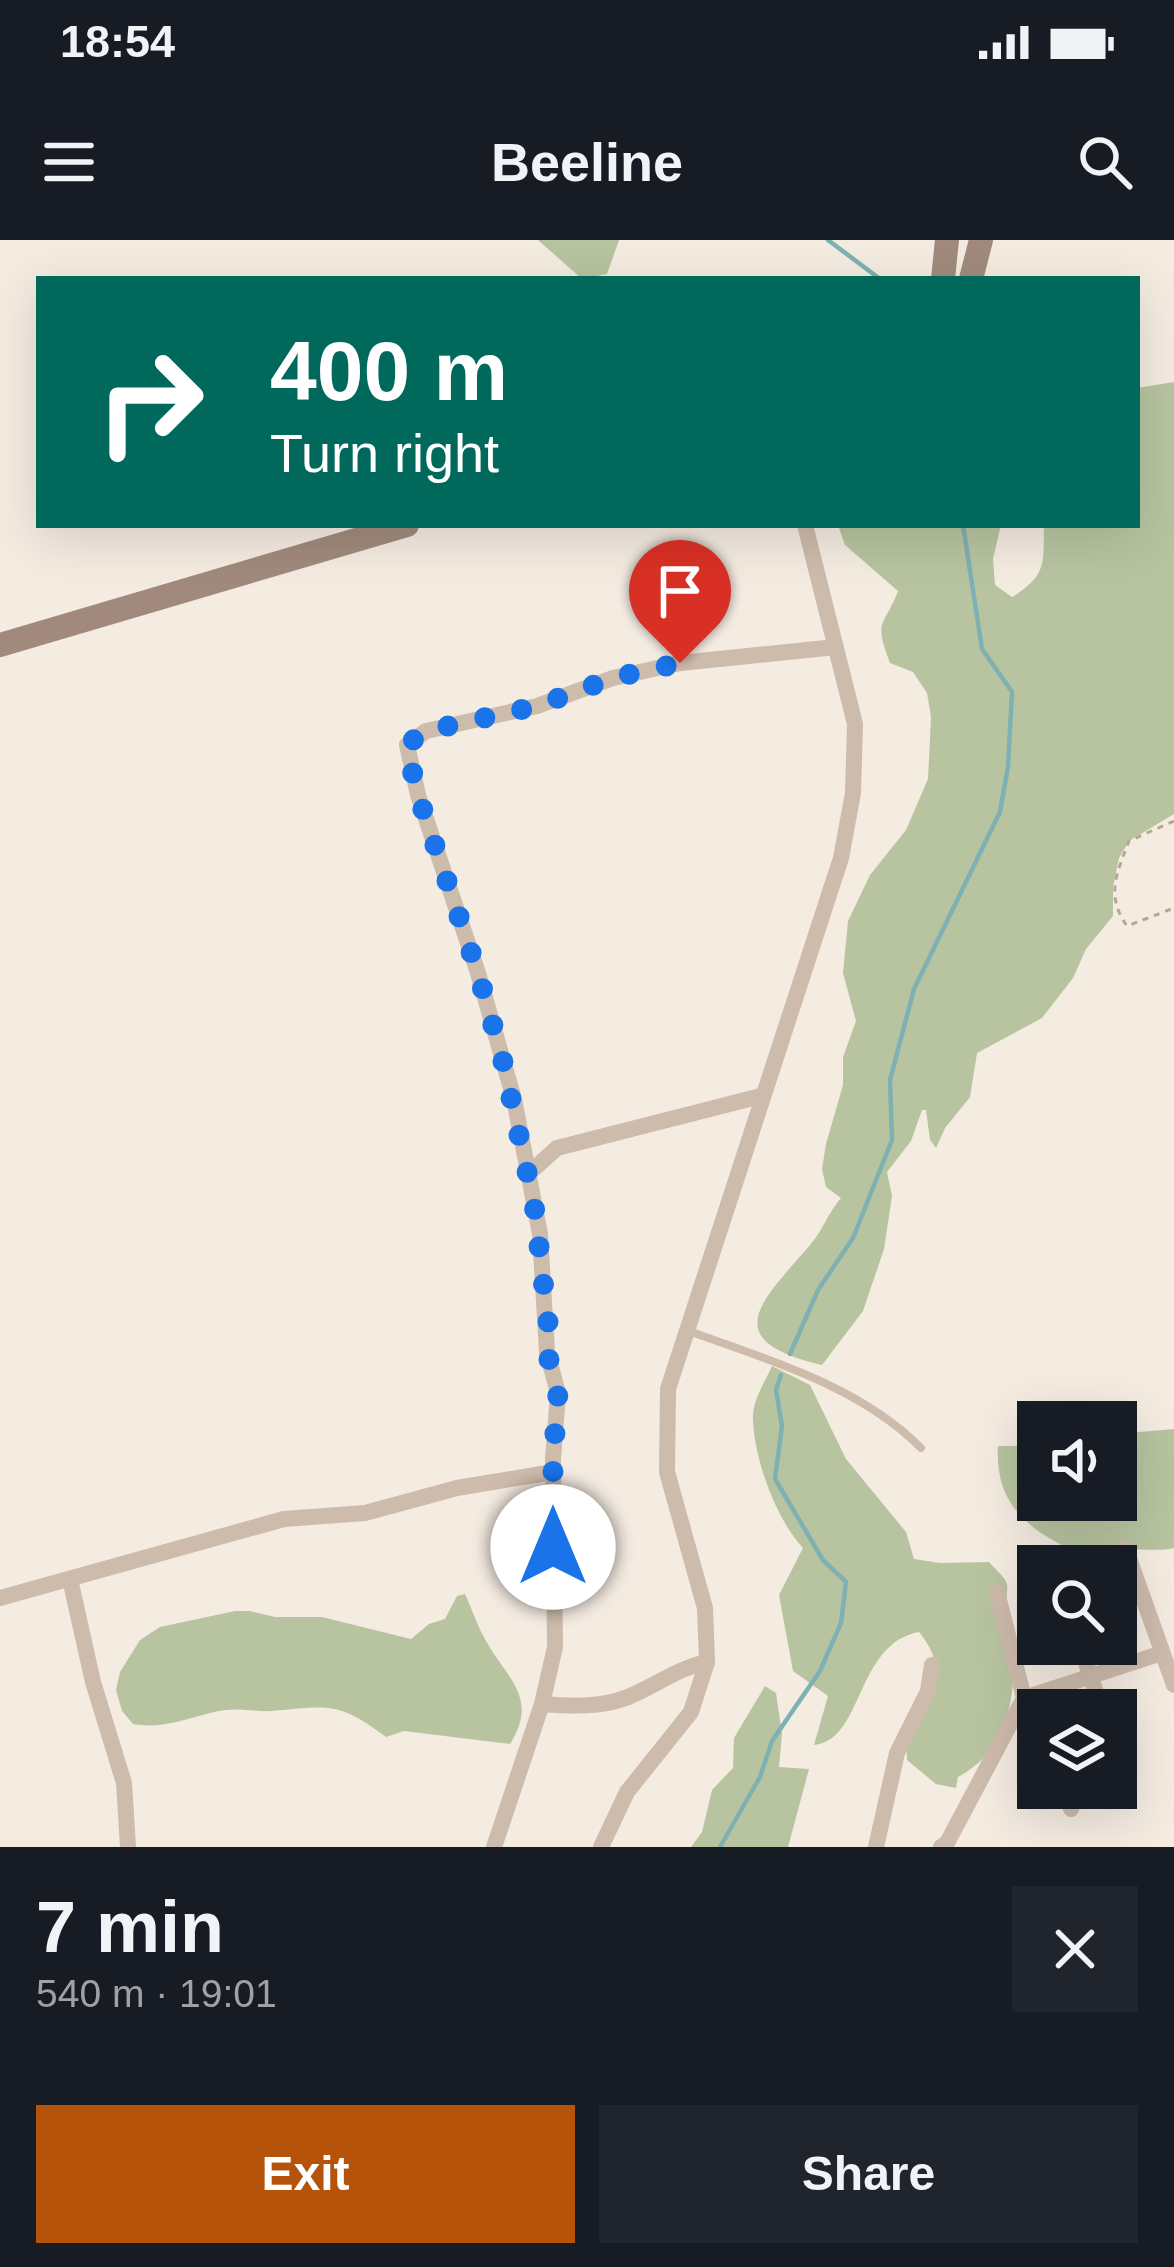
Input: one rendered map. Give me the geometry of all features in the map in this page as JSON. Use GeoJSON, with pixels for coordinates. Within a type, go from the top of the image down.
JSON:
{"type":"FeatureCollection","features":[{"type":"Feature","properties":{"kind":"main road"},"geometry":{"type":"LineString","coordinates":[[972,276],[980,240]]}},
{"type":"Feature","properties":{"kind":"main road"},"geometry":{"type":"LineString","coordinates":[[943,276],[946,241]]}},
{"type":"Feature","properties":{"kind":"main road"},"geometry":{"type":"LineString","coordinates":[[0,645],[397,528]]}},
{"type":"Feature","properties":{"kind":"street"},"geometry":{"type":"LineString","coordinates":[[601,1847],[627,1792],[691,1712],[707,1662],[705,1608],[671,1495],[665,1450],[668,1389],[842,858],[850,815],[855,724],[806,528]]}},
{"type":"Feature","properties":{"kind":"street"},"geometry":{"type":"LineString","coordinates":[[494,1847],[542,1704],[555,1647],[553,1472],[558,1393],[547,1352],[540,1234],[514,1099],[406,745],[426,731],[537,706],[613,678],[680,663],[836,647]]}},
{"type":"Feature","properties":{"kind":"street"},"geometry":{"type":"LineString","coordinates":[[529,1173],[557,1148],[761,1096]]}},
{"type":"Feature","properties":{"kind":"street"},"geometry":{"type":"LineString","coordinates":[[0,1598],[284,1519],[365,1513],[458,1488],[553,1472]]}},
{"type":"Feature","properties":{"kind":"street"},"geometry":{"type":"LineString","coordinates":[[70,1579],[93,1682],[124,1783],[128,1847]]}},
{"type":"Feature","properties":{"kind":"street"},"geometry":{"type":"LineString","coordinates":[[1137,1581],[1174,1684]]}},
{"type":"Feature","properties":{"kind":"street"},"geometry":{"type":"LineString","coordinates":[[997,1592],[1022,1689]]}},
{"type":"Feature","properties":{"kind":"street"},"geometry":{"type":"LineString","coordinates":[[1051,1689],[1162,1653]]}},
{"type":"Feature","properties":{"kind":"street"},"geometry":{"type":"LineString","coordinates":[[542,1704],[578,1707],[623,1700],[707,1662]]}},
{"type":"Feature","properties":{"kind":"street"},"geometry":{"type":"LineString","coordinates":[[1086,1665],[1095,1689]]}},
{"type":"Feature","properties":{"kind":"street"},"geometry":{"type":"LineString","coordinates":[[876,1847],[897,1753],[928,1691],[932,1666]]}},
{"type":"Feature","properties":{"kind":"street"},"geometry":{"type":"LineString","coordinates":[[941,1847],[947,1844],[1017,1711]]}},
{"type":"Feature","properties":{"kind":"lane"},"geometry":{"type":"LineString","coordinates":[[684,1330],[800,1369],[884,1416],[921,1448]]}},
{"type":"Feature","properties":{"kind":"path"},"geometry":{"type":"LineString","coordinates":[[1174,821],[1130,841],[1115,878],[1115,910],[1127,926],[1174,908]]}},
{"type":"Feature","properties":{"kind":"green space"},"geometry":{"type":"Polygon","coordinates":[[[538,240],[619,240],[607,274],[579,276],[538,240]]]}},
{"type":"Feature","properties":{"kind":"green space"},"geometry":{"type":"Polygon","coordinates":[[[1174,382],[1174,814],[1129,841],[1119,858],[1113,916],[1042,1018],[977,1053],[970,1097],[945,1128],[936,1148],[930,1140],[926,1110],[922,1110],[911,1141],[887,1172],[892,1196],[884,1249],[863,1311],[822,1365],[789,1355],[769,1344],[759,1331],[758,1317],[764,1302],[841,1198],[826,1187],[822,1169],[843,1085],[843,1057],[856,1021],[843,973],[848,921],[870,875],[906,830],[928,779],[931,717],[927,693],[913,672],[890,663],[882,638],[882,624],[898,591],[845,545],[839,528],[1000,528],[993,559],[995,585],[1012,597],[1038,575],[1044,528],[1140,528],[1140,388],[1174,382]]]}},
{"type":"Feature","properties":{"kind":"green space"},"geometry":{"type":"Polygon","coordinates":[[[772,1366],[810,1385],[846,1459],[906,1532],[914,1559],[989,1562],[1006,1581],[1013,1649],[1011,1699],[995,1743],[958,1777],[956,1788],[936,1784],[907,1760],[908,1742],[936,1668],[919,1632],[898,1640],[883,1654],[842,1727],[830,1739],[814,1745],[828,1696],[793,1671],[779,1595],[803,1548],[776,1505],[754,1435],[755,1405],[772,1366]]]}},
{"type":"Feature","properties":{"kind":"green space"},"geometry":{"type":"Polygon","coordinates":[[[1174,1429],[1174,1548],[1060,1545],[1026,1521],[1137,1521],[1137,1432],[1174,1429]]]}},
{"type":"Feature","properties":{"kind":"green space"},"geometry":{"type":"Polygon","coordinates":[[[998,1446],[1017,1446],[1017,1511],[1000,1478],[998,1446]]]}},
{"type":"Feature","properties":{"kind":"green space"},"geometry":{"type":"Polygon","coordinates":[[[465,1594],[482,1634],[521,1700],[522,1713],[510,1744],[404,1731],[386,1737],[356,1717],[332,1709],[225,1710],[145,1725],[133,1724],[122,1711],[116,1690],[120,1672],[140,1640],[160,1627],[250,1611],[275,1617],[322,1617],[411,1639],[429,1624],[445,1619],[457,1596],[465,1594]]]}},
{"type":"Feature","properties":{"kind":"green space"},"geometry":{"type":"Polygon","coordinates":[[[765,1686],[776,1693],[782,1734],[779,1767],[809,1769],[788,1847],[691,1847],[702,1832],[712,1790],[733,1768],[734,1738],[765,1686]]]}},
{"type":"Feature","properties":{"kind":"waterway"},"geometry":{"type":"LineString","coordinates":[[828,240],[876,276]]}},
{"type":"Feature","properties":{"kind":"waterway"},"geometry":{"type":"LineString","coordinates":[[790,1354],[818,1290],[853,1238],[892,1140],[890,1080],[914,989],[1000,812],[1012,692],[982,649],[963,528]]}},
{"type":"Feature","properties":{"kind":"waterway"},"geometry":{"type":"LineString","coordinates":[[720,1847],[760,1777],[772,1741],[820,1671],[841,1623],[846,1582],[823,1560],[775,1479],[782,1426],[776,1390],[781,1375]]}},
{"type":"Feature","properties":{"kind":"route"},"geometry":{"type":"LineString","coordinates":[[553,1547],[558,1393],[547,1352],[540,1234],[514,1099],[406,745],[426,731],[537,706],[613,678],[680,663]]}}]}
